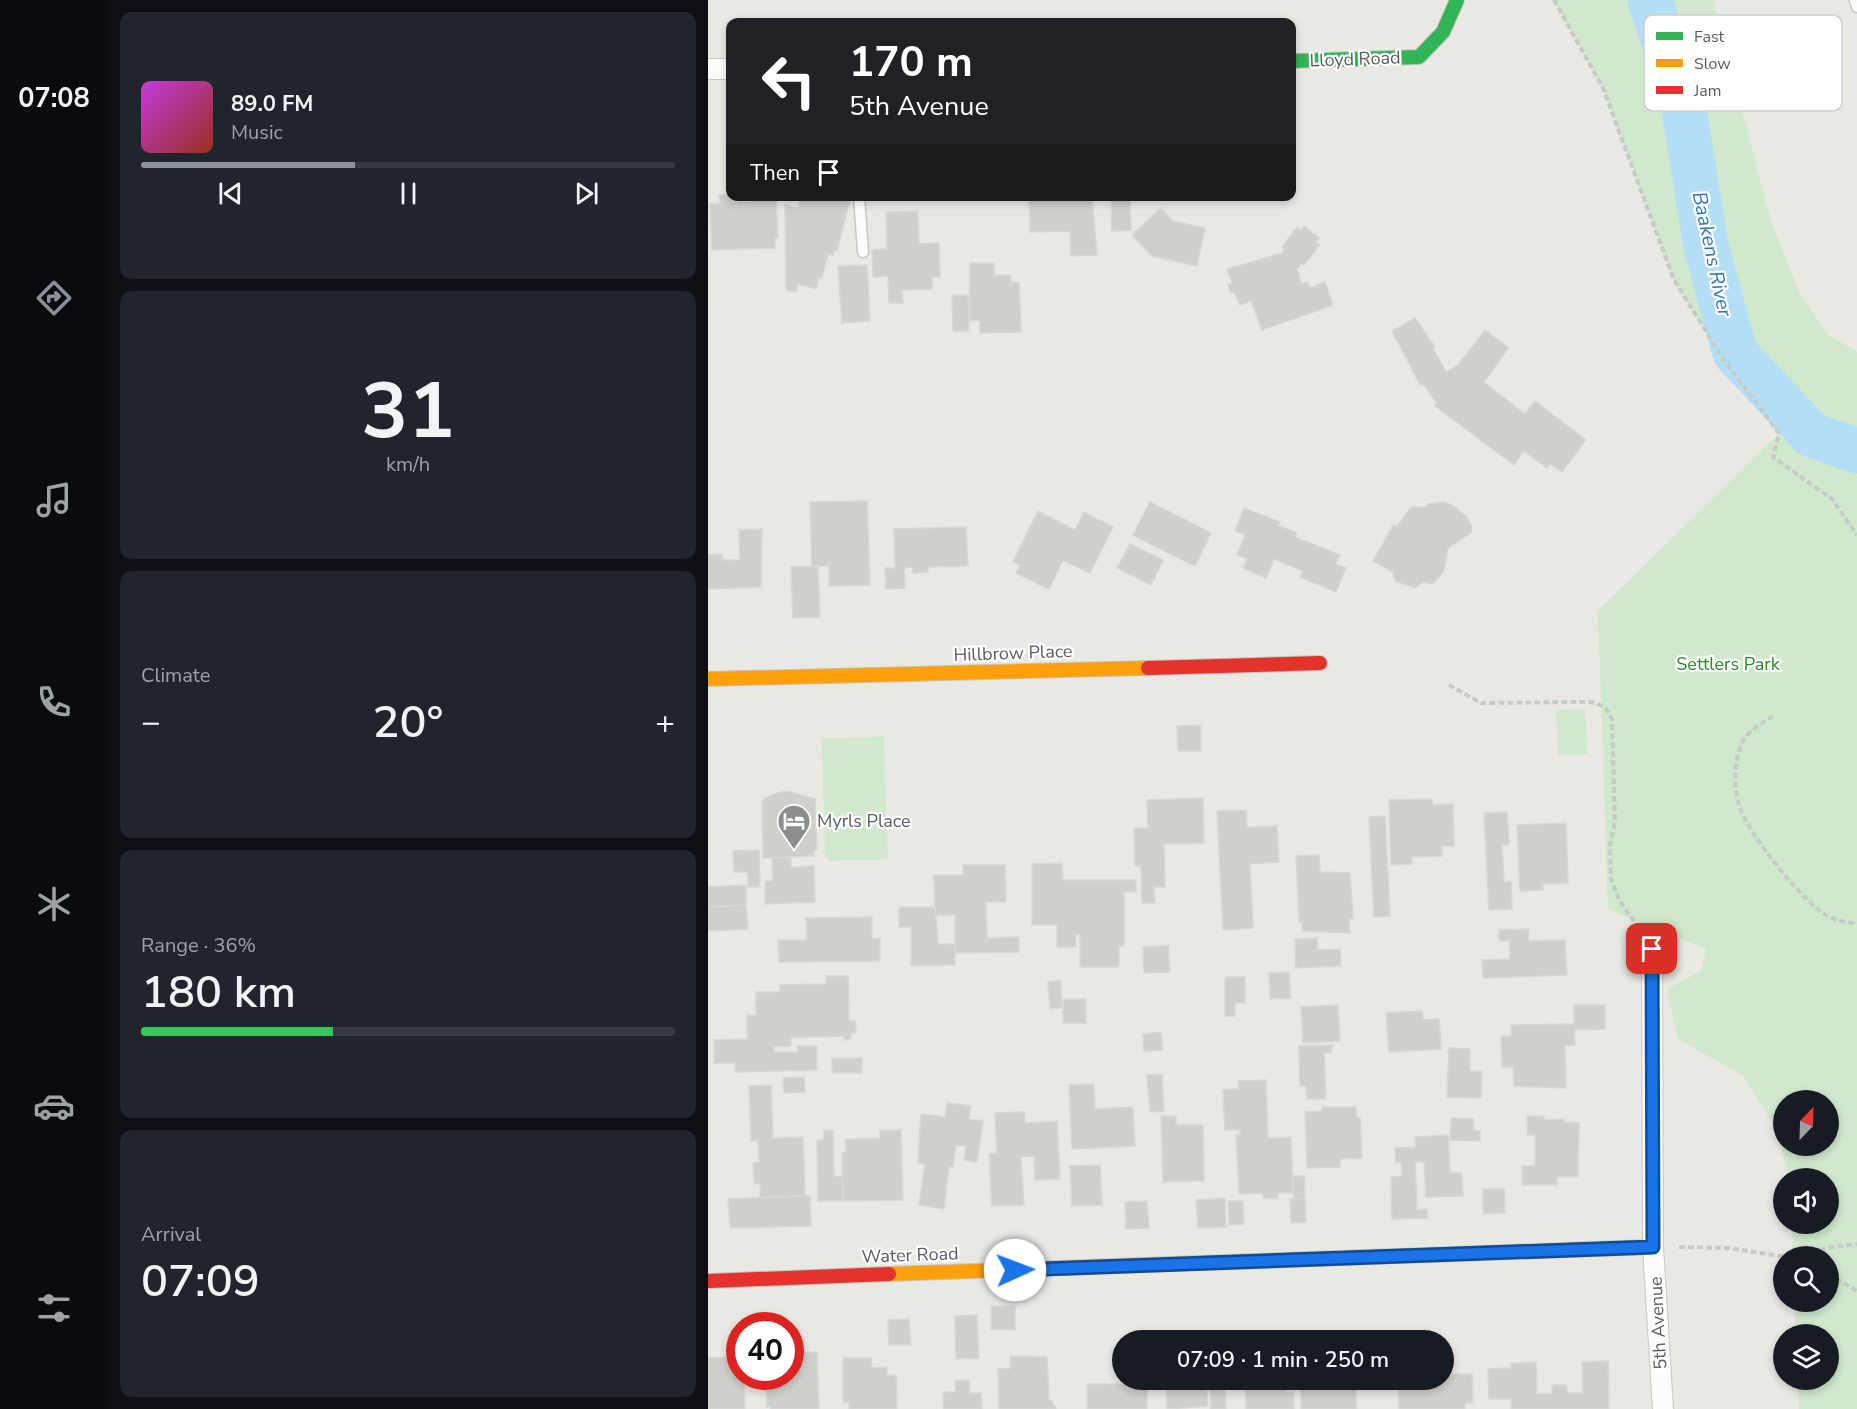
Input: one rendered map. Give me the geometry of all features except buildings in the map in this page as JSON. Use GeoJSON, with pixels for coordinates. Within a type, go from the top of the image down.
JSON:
{"type":"FeatureCollection","features":[{"type":"Feature","properties":{"kind":"street","name":"Lloyd Road"},"geometry":{"type":"LineString","coordinates":[[1296,61],[1419,57],[1435,44],[1450,24],[1457,0]]}},
{"type":"Feature","properties":{"kind":"street"},"geometry":{"type":"LineString","coordinates":[[708,69],[726,69]]}},
{"type":"Feature","properties":{"kind":"street","name":"Hillbrow Place"},"geometry":{"type":"LineString","coordinates":[[708,679],[1320,663]]}},
{"type":"Feature","properties":{"kind":"street","name":"5th Avenue"},"geometry":{"type":"LineString","coordinates":[[1652,949],[1653,1247],[1663,1409]]}},
{"type":"Feature","properties":{"kind":"street","name":"Water Road"},"geometry":{"type":"LineString","coordinates":[[708,1281],[1653,1247]]}},
{"type":"Feature","properties":{"kind":"lane"},"geometry":{"type":"LineString","coordinates":[[1855,0],[1857,8]]}},
{"type":"Feature","properties":{"kind":"lane"},"geometry":{"type":"LineString","coordinates":[[859,201],[863,252]]}},
{"type":"Feature","properties":{"kind":"path"},"geometry":{"type":"LineString","coordinates":[[1554,0],[1603,88],[1674,280],[1726,363],[1779,433],[1773,457],[1832,499],[1857,535]]}},
{"type":"Feature","properties":{"kind":"path"},"geometry":{"type":"LineString","coordinates":[[1449,685],[1481,703],[1589,702],[1602,705],[1608,710],[1611,720],[1615,821],[1610,846],[1611,879],[1619,900],[1652,949]]}},
{"type":"Feature","properties":{"kind":"path"},"geometry":{"type":"LineString","coordinates":[[1773,716],[1745,737],[1737,758],[1737,787],[1742,812],[1794,886],[1808,901],[1830,917],[1857,924]]}},
{"type":"Feature","properties":{"kind":"path"},"geometry":{"type":"LineString","coordinates":[[1839,1246],[1857,1244]]}},
{"type":"Feature","properties":{"kind":"path"},"geometry":{"type":"LineString","coordinates":[[1653,1247],[1729,1248],[1773,1255]]}},
{"type":"Feature","properties":{"kind":"path"},"geometry":{"type":"LineString","coordinates":[[1839,1279],[1857,1291]]}},
{"type":"Feature","properties":{"kind":"green space","name":"Settlers Park"},"geometry":{"type":"Polygon","coordinates":[[[1554,0],[1713,0],[1717,15],[1644,15],[1644,111],[1742,111],[1771,221],[1801,296],[1828,334],[1857,352],[1857,1409],[1799,1409],[1798,1390],[1839,1390],[1839,1324],[1796,1324],[1795,1312],[1839,1312],[1839,1246],[1793,1246],[1792,1234],[1839,1234],[1839,1168],[1787,1168],[1783,1156],[1839,1156],[1839,1090],[1773,1090],[1773,1123],[1743,1076],[1677,1038],[1667,989],[1701,971],[1706,949],[1608,909],[1598,611],[1779,433],[1726,363],[1674,280],[1603,88],[1554,0]]]}},
{"type":"Feature","properties":{"kind":"green space"},"geometry":{"type":"Polygon","coordinates":[[[1585,709],[1587,754],[1558,755],[1556,710],[1585,709]]]}},
{"type":"Feature","properties":{"kind":"green space"},"geometry":{"type":"Polygon","coordinates":[[[884,737],[888,859],[829,861],[825,855],[822,738],[884,737]]]}},
{"type":"Feature","properties":{"kind":"waterway","name":"Baakens River"},"geometry":{"type":"LineString","coordinates":[[1650,0],[1655,15]]}},
{"type":"Feature","properties":{"kind":"waterway","name":"Baakens River"},"geometry":{"type":"LineString","coordinates":[[1684,111],[1706,246],[1735,353],[1812,435],[1857,451]]}},
{"type":"Feature","properties":{"kind":"traffic: fast"},"geometry":{"type":"LineString","coordinates":[[1296,61],[1419,57],[1443,32],[1457,0]]}},
{"type":"Feature","properties":{"kind":"traffic: fast"},"geometry":{"type":"LineString","coordinates":[[1199,1263],[1653,1247]]}},
{"type":"Feature","properties":{"kind":"traffic: slow"},"geometry":{"type":"LineString","coordinates":[[708,679],[1148,668]]}},
{"type":"Feature","properties":{"kind":"traffic: slow"},"geometry":{"type":"LineString","coordinates":[[889,1274],[1199,1263]]}},
{"type":"Feature","properties":{"kind":"traffic: jam"},"geometry":{"type":"LineString","coordinates":[[1148,668],[1320,663]]}},
{"type":"Feature","properties":{"kind":"traffic: jam"},"geometry":{"type":"LineString","coordinates":[[708,1281],[889,1274]]}},
{"type":"Feature","properties":{"kind":"place","name":"Myrls Place"},"geometry":{"type":"Point","coordinates":[794,850]}},
{"type":"Feature","properties":{"kind":"route"},"geometry":{"type":"LineString","coordinates":[[1015,1270],[1653,1247],[1652,949]]}}]}
